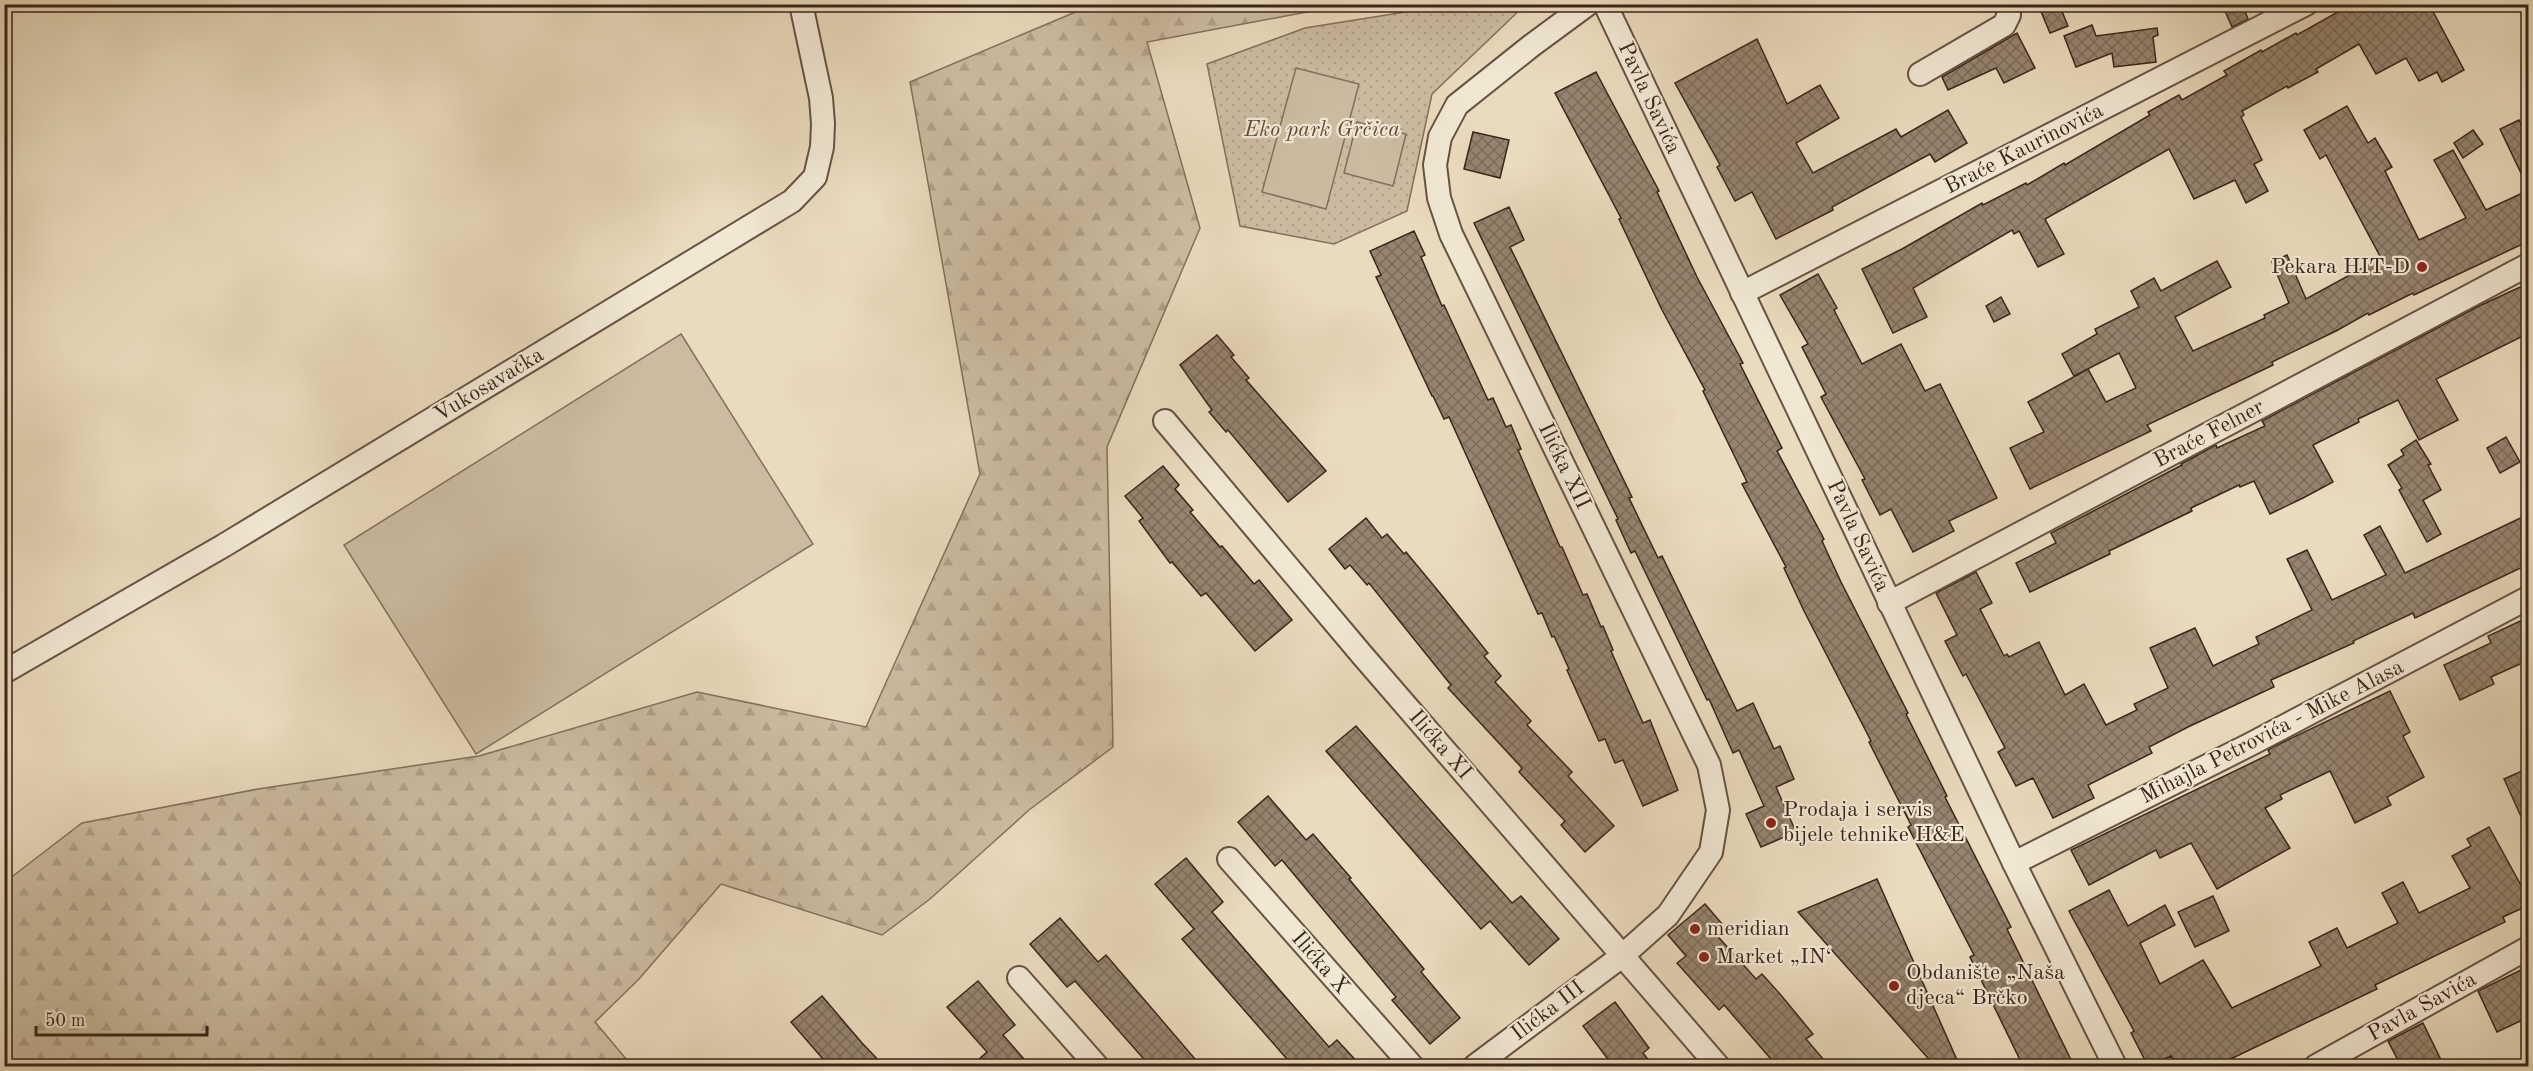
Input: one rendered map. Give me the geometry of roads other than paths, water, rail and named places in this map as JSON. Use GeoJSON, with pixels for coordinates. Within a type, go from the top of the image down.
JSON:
{"type":"FeatureCollection","features":[{"type":"Feature","properties":{"kind":"street","name":"Vukosavačka"},"geometry":{"type":"LineString","coordinates":[[4,672],[233,540],[792,201],[814,177],[822,147],[821,98],[801,4]]}},
{"type":"Feature","properties":{"kind":"street","name":"Ilićka XII"},"geometry":{"type":"LineString","coordinates":[[1588,4],[1457,105],[1440,137],[1435,165],[1439,198],[1451,234],[1709,765],[1718,810],[1710,852],[1668,915],[1622,957]]}},
{"type":"Feature","properties":{"kind":"street","name":"Pavla Savića"},"geometry":{"type":"LineString","coordinates":[[1605,4],[1889,603],[2115,1066]]}},
{"type":"Feature","properties":{"kind":"street"},"geometry":{"type":"LineString","coordinates":[[1920,74],[2004,25],[2009,15],[2007,4]]}},
{"type":"Feature","properties":{"kind":"street","name":"Braće Kaurinovića"},"geometry":{"type":"LineString","coordinates":[[1742,293],[2306,4]]}},
{"type":"Feature","properties":{"kind":"street","name":"Braće Felner"},"geometry":{"type":"LineString","coordinates":[[1889,603],[2529,265]]}},
{"type":"Feature","properties":{"kind":"street","name":"Ilićka XI"},"geometry":{"type":"LineString","coordinates":[[1164,421],[1362,656],[1454,759],[1718,1066]]}},
{"type":"Feature","properties":{"kind":"street","name":"Mihajla Petrovića - Mike Alasa"},"geometry":{"type":"LineString","coordinates":[[2014,863],[2250,744],[2529,598]]}},
{"type":"Feature","properties":{"kind":"street","name":"Ilićka X"},"geometry":{"type":"LineString","coordinates":[[1229,860],[1412,1066]]}},
{"type":"Feature","properties":{"kind":"street","name":"Pavla Savića"},"geometry":{"type":"LineString","coordinates":[[2316,1066],[2529,948]]}},
{"type":"Feature","properties":{"kind":"street","name":"Ilićka III"},"geometry":{"type":"LineString","coordinates":[[1475,1066],[1622,957]]}},
{"type":"Feature","properties":{"kind":"street"},"geometry":{"type":"LineString","coordinates":[[1019,978],[1097,1066]]}},
{"type":"Feature","properties":{"kind":"place","name":"Pekara HIT-D"},"geometry":{"type":"Point","coordinates":[2422,267]}},
{"type":"Feature","properties":{"kind":"place","name":"Prodaja i servis bijele tehnike H&E"},"geometry":{"type":"Point","coordinates":[1771,823]}},
{"type":"Feature","properties":{"kind":"place","name":"meridian"},"geometry":{"type":"Point","coordinates":[1695,929]}},
{"type":"Feature","properties":{"kind":"place","name":"Market „IN‘"},"geometry":{"type":"Point","coordinates":[1704,957]}},
{"type":"Feature","properties":{"kind":"place","name":"Obdanište „Naša djeca“ Brčko"},"geometry":{"type":"Point","coordinates":[1894,986]}},
{"type":"Feature","properties":{"kind":"park label","name":"Eko park Grčica"},"geometry":{"type":"Point","coordinates":[1322,130]}}]}
